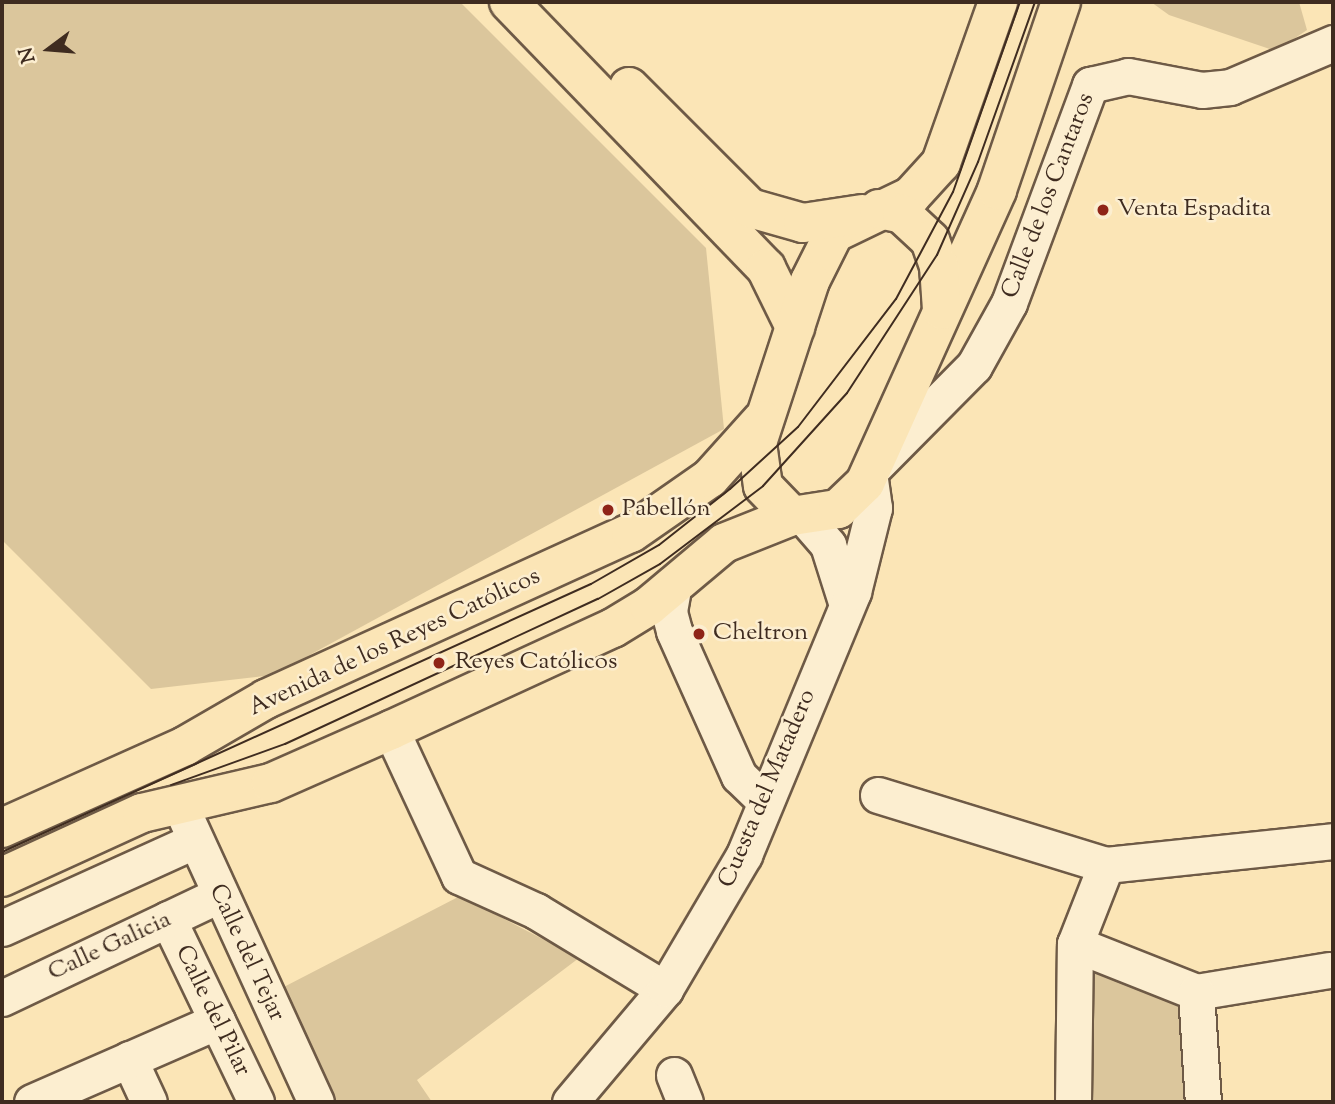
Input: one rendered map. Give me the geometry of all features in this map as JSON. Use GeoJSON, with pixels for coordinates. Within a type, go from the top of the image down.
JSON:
{"type":"FeatureCollection","features":[{"type":"Feature","properties":{"kind":"main road"},"geometry":{"type":"LineString","coordinates":[[509,2],[766,268],[795,327]]}},
{"type":"Feature","properties":{"kind":"main road"},"geometry":{"type":"LineString","coordinates":[[546,2],[750,208],[803,223],[873,211],[902,214],[930,240],[939,266],[942,315]]}},
{"type":"Feature","properties":{"kind":"main road"},"geometry":{"type":"LineString","coordinates":[[798,517],[763,486],[757,443],[762,420],[821,253],[834,233],[873,211],[911,196],[941,163],[998,2]]}},
{"type":"Feature","properties":{"kind":"main road"},"geometry":{"type":"LineString","coordinates":[[2,877],[142,813],[271,783],[613,628],[649,606],[724,544],[798,517],[847,504],[871,471],[997,190],[1061,2]]}},
{"type":"Feature","properties":{"kind":"main road","name":"Avenida de los Reyes Católicos"},"geometry":{"type":"LineString","coordinates":[[2,828],[186,746],[265,699],[631,533],[710,478],[762,420]]}},
{"type":"Feature","properties":{"kind":"street","name":"Calle de los Cantaros"},"geometry":{"type":"LineString","coordinates":[[871,471],[974,366],[1004,314],[1090,85],[1128,76],[1202,90],[1230,88],[1333,43]]}},
{"type":"Feature","properties":{"kind":"street","name":"Cuesta del Matadero"},"geometry":{"type":"LineString","coordinates":[[570,1102],[665,989],[730,884],[845,599],[853,592],[874,508],[871,471]]}},
{"type":"Feature","properties":{"kind":"street"},"geometry":{"type":"LineString","coordinates":[[798,517],[828,545],[845,599]]}},
{"type":"Feature","properties":{"kind":"street"},"geometry":{"type":"LineString","coordinates":[[674,583],[668,612],[674,631],[739,776],[765,801]]}},
{"type":"Feature","properties":{"kind":"street"},"geometry":{"type":"LineString","coordinates":[[391,730],[459,876],[536,911],[665,989]]}},
{"type":"Feature","properties":{"kind":"street"},"geometry":{"type":"LineString","coordinates":[[878,795],[1106,865],[1333,841]]}},
{"type":"Feature","properties":{"kind":"street","name":"Calle del Tejar"},"geometry":{"type":"LineString","coordinates":[[179,803],[194,841],[316,1102]]}},
{"type":"Feature","properties":{"kind":"street"},"geometry":{"type":"LineString","coordinates":[[2,928],[194,841]]}},
{"type":"Feature","properties":{"kind":"street"},"geometry":{"type":"LineString","coordinates":[[1073,1102],[1075,944],[1106,865]]}},
{"type":"Feature","properties":{"kind":"street","name":"Calle Galicia"},"geometry":{"type":"LineString","coordinates":[[2,998],[219,895]]}},
{"type":"Feature","properties":{"kind":"street","name":"Calle del Pilar"},"geometry":{"type":"LineString","coordinates":[[168,919],[256,1102]]}},
{"type":"Feature","properties":{"kind":"street"},"geometry":{"type":"LineString","coordinates":[[1075,944],[1196,992],[1329,970]]}},
{"type":"Feature","properties":{"kind":"street"},"geometry":{"type":"LineString","coordinates":[[1196,992],[1203,1102]]}},
{"type":"Feature","properties":{"kind":"street"},"geometry":{"type":"LineString","coordinates":[[37,1101],[217,1021]]}},
{"type":"Feature","properties":{"kind":"street"},"geometry":{"type":"LineString","coordinates":[[130,1059],[149,1102]]}},
{"type":"Feature","properties":{"kind":"shaded area"},"geometry":{"type":"Polygon","coordinates":[[[2,2],[460,2],[706,248],[724,429],[273,675],[151,689],[2,540],[2,2]]]}},
{"type":"Feature","properties":{"kind":"shaded area"},"geometry":{"type":"Polygon","coordinates":[[[1151,2],[1299,2],[1307,30],[1276,51],[1169,15],[1151,2]]]}},
{"type":"Feature","properties":{"kind":"shaded area"},"geometry":{"type":"Polygon","coordinates":[[[460,896],[579,958],[417,1080],[432,1102],[331,1102],[278,990],[460,896]]]}},
{"type":"Feature","properties":{"kind":"shaded area"},"geometry":{"type":"Polygon","coordinates":[[[1082,959],[1184,1000],[1193,1102],[1083,1102],[1082,959]]]}},
{"type":"Feature","properties":{"kind":"tram line"},"geometry":{"type":"LineString","coordinates":[[2,852],[591,584],[659,545],[730,489],[798,427],[896,299],[953,192],[1020,2]]}},
{"type":"Feature","properties":{"kind":"tram line"},"geometry":{"type":"LineString","coordinates":[[171,785],[285,744],[598,599],[660,564],[763,486],[847,393],[937,255],[978,162],[1035,2]]}},
{"type":"Feature","properties":{"kind":"place","name":"Venta Espadita"},"geometry":{"type":"Point","coordinates":[1103,210]}},
{"type":"Feature","properties":{"kind":"place","name":"Pabellón"},"geometry":{"type":"Point","coordinates":[608,510]}},
{"type":"Feature","properties":{"kind":"place","name":"Cheltron"},"geometry":{"type":"Point","coordinates":[699,634]}},
{"type":"Feature","properties":{"kind":"place","name":"Reyes Católicos"},"geometry":{"type":"Point","coordinates":[439,663]}}]}
